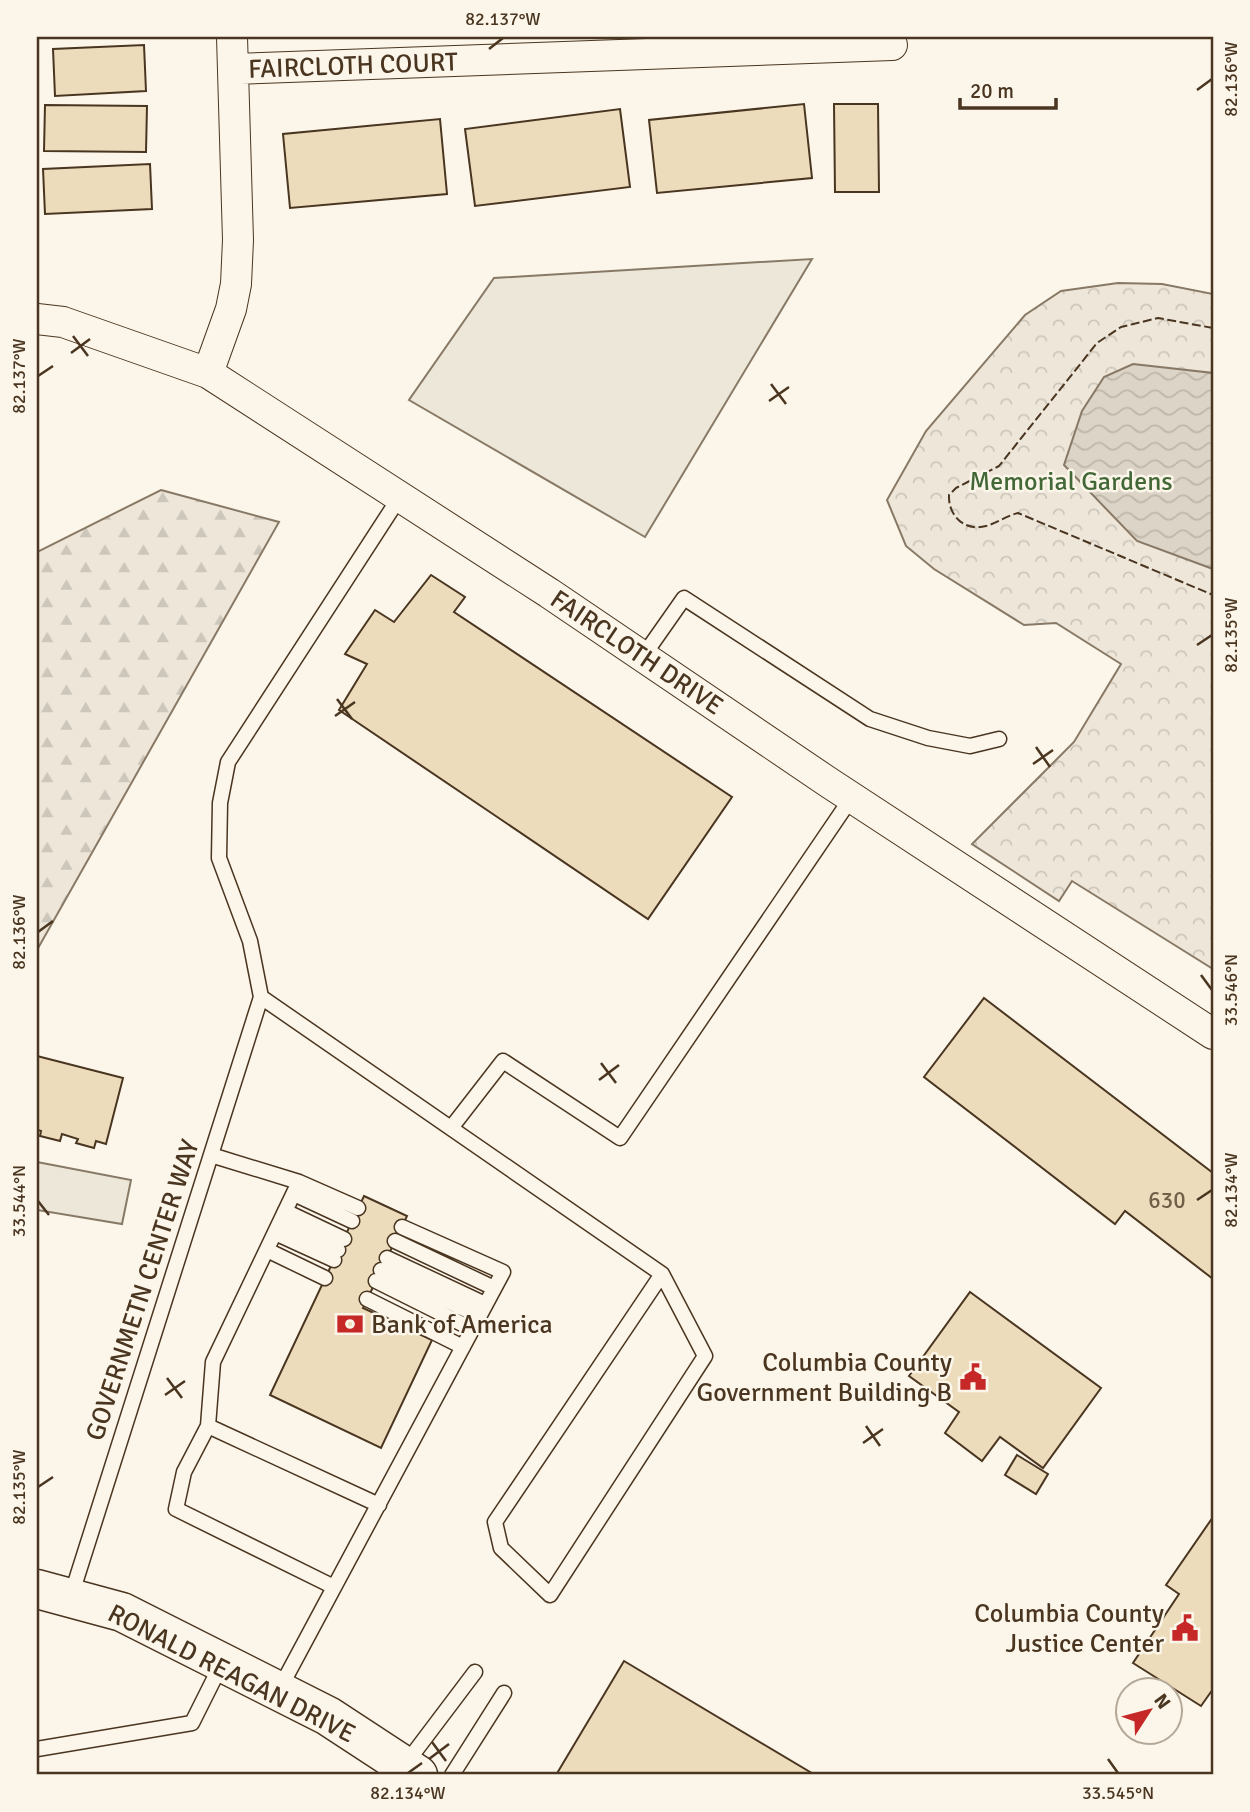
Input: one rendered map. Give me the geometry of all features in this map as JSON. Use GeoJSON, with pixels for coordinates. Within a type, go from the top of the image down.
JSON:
{"type":"FeatureCollection","features":[{"type":"Feature","properties":{"kind":"street"},"geometry":{"type":"LineString","coordinates":[[208,373],[232,309],[236,284],[239,240],[232,37]]}},
{"type":"Feature","properties":{"kind":"street","name":"FAIRCLOTH COURT"},"geometry":{"type":"LineString","coordinates":[[233,69],[892,45]]}},
{"type":"Feature","properties":{"kind":"street","name":"FAIRCLOTH DRIVE"},"geometry":{"type":"LineString","coordinates":[[37,319],[63,322],[208,373],[401,495],[644,655],[852,797],[1213,1034]]}},
{"type":"Feature","properties":{"kind":"street","name":"RONALD REAGAN DRIVE"},"geometry":{"type":"LineString","coordinates":[[53,1593],[122,1612],[328,1716],[411,1771]]}},
{"type":"Feature","properties":{"kind":"lane"},"geometry":{"type":"LineString","coordinates":[[401,495],[228,762],[220,803],[219,858],[250,941],[261,997],[662,1275],[705,1356],[550,1595],[501,1548],[495,1522],[662,1275]]}},
{"type":"Feature","properties":{"kind":"lane"},"geometry":{"type":"LineString","coordinates":[[644,655],[684,598],[870,719],[928,738],[970,746],[999,739]]}},
{"type":"Feature","properties":{"kind":"lane"},"geometry":{"type":"LineString","coordinates":[[451,1128],[503,1061],[620,1138],[852,797]]}},
{"type":"Feature","properties":{"kind":"lane","name":"GOVERNMETN CENTER WAY"},"geometry":{"type":"LineString","coordinates":[[53,1593],[211,1155],[261,997]]}},
{"type":"Feature","properties":{"kind":"lane"},"geometry":{"type":"LineString","coordinates":[[211,1155],[355,1214]]}},
{"type":"Feature","properties":{"kind":"lane"},"geometry":{"type":"LineString","coordinates":[[297,1188],[213,1362],[208,1426],[184,1472],[176,1509],[334,1587]]}},
{"type":"Feature","properties":{"kind":"lane"},"geometry":{"type":"LineString","coordinates":[[280,1222],[339,1250],[280,1222]]}},
{"type":"Feature","properties":{"kind":"lane"},"geometry":{"type":"LineString","coordinates":[[278,1691],[503,1272],[402,1227]]}},
{"type":"Feature","properties":{"kind":"lane"},"geometry":{"type":"LineString","coordinates":[[395,1241],[494,1288]]}},
{"type":"Feature","properties":{"kind":"lane"},"geometry":{"type":"LineString","coordinates":[[267,1250],[326,1278]]}},
{"type":"Feature","properties":{"kind":"lane"},"geometry":{"type":"LineString","coordinates":[[479,1317],[381,1270],[479,1317]]}},
{"type":"Feature","properties":{"kind":"lane"},"geometry":{"type":"LineString","coordinates":[[367,1299],[463,1347]]}},
{"type":"Feature","properties":{"kind":"lane"},"geometry":{"type":"LineString","coordinates":[[208,1426],[379,1505]]}},
{"type":"Feature","properties":{"kind":"lane"},"geometry":{"type":"LineString","coordinates":[[37,1749],[191,1723],[222,1662]]}},
{"type":"Feature","properties":{"kind":"lane"},"geometry":{"type":"LineString","coordinates":[[411,1771],[475,1672]]}},
{"type":"Feature","properties":{"kind":"lane"},"geometry":{"type":"LineString","coordinates":[[452,1775],[504,1693]]}},
{"type":"Feature","properties":{"kind":"green space","name":"Memorial Gardens"},"geometry":{"type":"Polygon","coordinates":[[[1118,283],[1162,284],[1213,294],[1213,969],[1072,881],[1059,901],[972,844],[1074,742],[1121,664],[1056,623],[1024,625],[934,569],[906,546],[887,500],[926,431],[1025,315],[1061,291],[1118,283]]]}},
{"type":"Feature","properties":{"kind":"green space"},"geometry":{"type":"Polygon","coordinates":[[[161,490],[279,522],[37,950],[37,552],[161,490]]]}},
{"type":"Feature","properties":{"kind":"shaded area"},"geometry":{"type":"Polygon","coordinates":[[[812,259],[645,537],[409,400],[494,278],[812,259]]]}},
{"type":"Feature","properties":{"kind":"shaded area"},"geometry":{"type":"Polygon","coordinates":[[[37,1162],[131,1180],[122,1224],[37,1210],[37,1162]]]}},
{"type":"Feature","properties":{"kind":"water"},"geometry":{"type":"Polygon","coordinates":[[[1133,364],[1213,373],[1213,569],[1137,541],[1064,465],[1082,411],[1104,377],[1133,364]]]}},
{"type":"Feature","properties":{"kind":"building"},"geometry":{"type":"Polygon","coordinates":[[[144,45],[146,91],[55,96],[53,49],[144,45]]]}},
{"type":"Feature","properties":{"kind":"building"},"geometry":{"type":"Polygon","coordinates":[[[804,104],[812,178],[657,193],[649,120],[804,104]]]}},
{"type":"Feature","properties":{"kind":"building"},"geometry":{"type":"Polygon","coordinates":[[[834,104],[878,104],[879,192],[835,192],[834,104]]]}},
{"type":"Feature","properties":{"kind":"building"},"geometry":{"type":"Polygon","coordinates":[[[45,105],[147,106],[146,152],[44,151],[45,105]]]}},
{"type":"Feature","properties":{"kind":"building"},"geometry":{"type":"Polygon","coordinates":[[[620,109],[630,187],[475,206],[465,129],[620,109]]]}},
{"type":"Feature","properties":{"kind":"building"},"geometry":{"type":"Polygon","coordinates":[[[440,119],[447,194],[290,208],[283,134],[440,119]]]}},
{"type":"Feature","properties":{"kind":"building"},"geometry":{"type":"Polygon","coordinates":[[[150,164],[152,209],[45,214],[43,169],[150,164]]]}},
{"type":"Feature","properties":{"kind":"building"},"geometry":{"type":"Polygon","coordinates":[[[431,575],[465,597],[454,612],[732,797],[648,919],[339,710],[367,664],[345,654],[375,610],[394,622],[431,575]]]}},
{"type":"Feature","properties":{"kind":"building"},"geometry":{"type":"Polygon","coordinates":[[[984,998],[1213,1173],[1213,1279],[1125,1211],[1115,1224],[924,1077],[984,998]]]}},
{"type":"Feature","properties":{"kind":"building"},"geometry":{"type":"Polygon","coordinates":[[[37,1056],[123,1078],[106,1144],[96,1141],[94,1148],[76,1143],[78,1139],[62,1134],[60,1141],[40,1136],[41,1131],[37,1130],[37,1056]]]}},
{"type":"Feature","properties":{"kind":"building","name":"Bank of America"},"geometry":{"type":"Polygon","coordinates":[[[364,1196],[407,1216],[363,1308],[432,1340],[381,1448],[270,1395],[364,1196]]]}},
{"type":"Feature","properties":{"kind":"building"},"geometry":{"type":"Polygon","coordinates":[[[970,1292],[1101,1388],[1043,1468],[1000,1437],[982,1461],[945,1433],[959,1412],[909,1376],[970,1292]]]}},
{"type":"Feature","properties":{"kind":"building"},"geometry":{"type":"Polygon","coordinates":[[[1017,1455],[1048,1474],[1036,1494],[1005,1475],[1017,1455]]]}},
{"type":"Feature","properties":{"kind":"building","name":"Columbia County Justice Center"},"geometry":{"type":"Polygon","coordinates":[[[1213,1517],[1213,1689],[1201,1706],[1184,1695],[1184,1675],[1152,1675],[1133,1663],[1179,1594],[1166,1585],[1213,1517]]]}},
{"type":"Feature","properties":{"kind":"building"},"geometry":{"type":"Polygon","coordinates":[[[624,1661],[815,1775],[556,1775],[624,1661]]]}},
{"type":"Feature","properties":{"kind":"fence"},"geometry":{"type":"LineString","coordinates":[[1213,328],[1158,318],[1121,327],[1097,343],[999,466],[956,488],[949,495],[954,515],[964,524],[986,526],[1018,513],[1213,595]]}},
{"type":"Feature","properties":{"kind":"place","name":"Bank of America"},"geometry":{"type":"Point","coordinates":[350,1324]}},
{"type":"Feature","properties":{"kind":"place","name":"Columbia County Government Building B"},"geometry":{"type":"Point","coordinates":[973,1377]}},
{"type":"Feature","properties":{"kind":"place","name":"Columbia County Justice Center"},"geometry":{"type":"Point","coordinates":[1185,1628]}}]}
